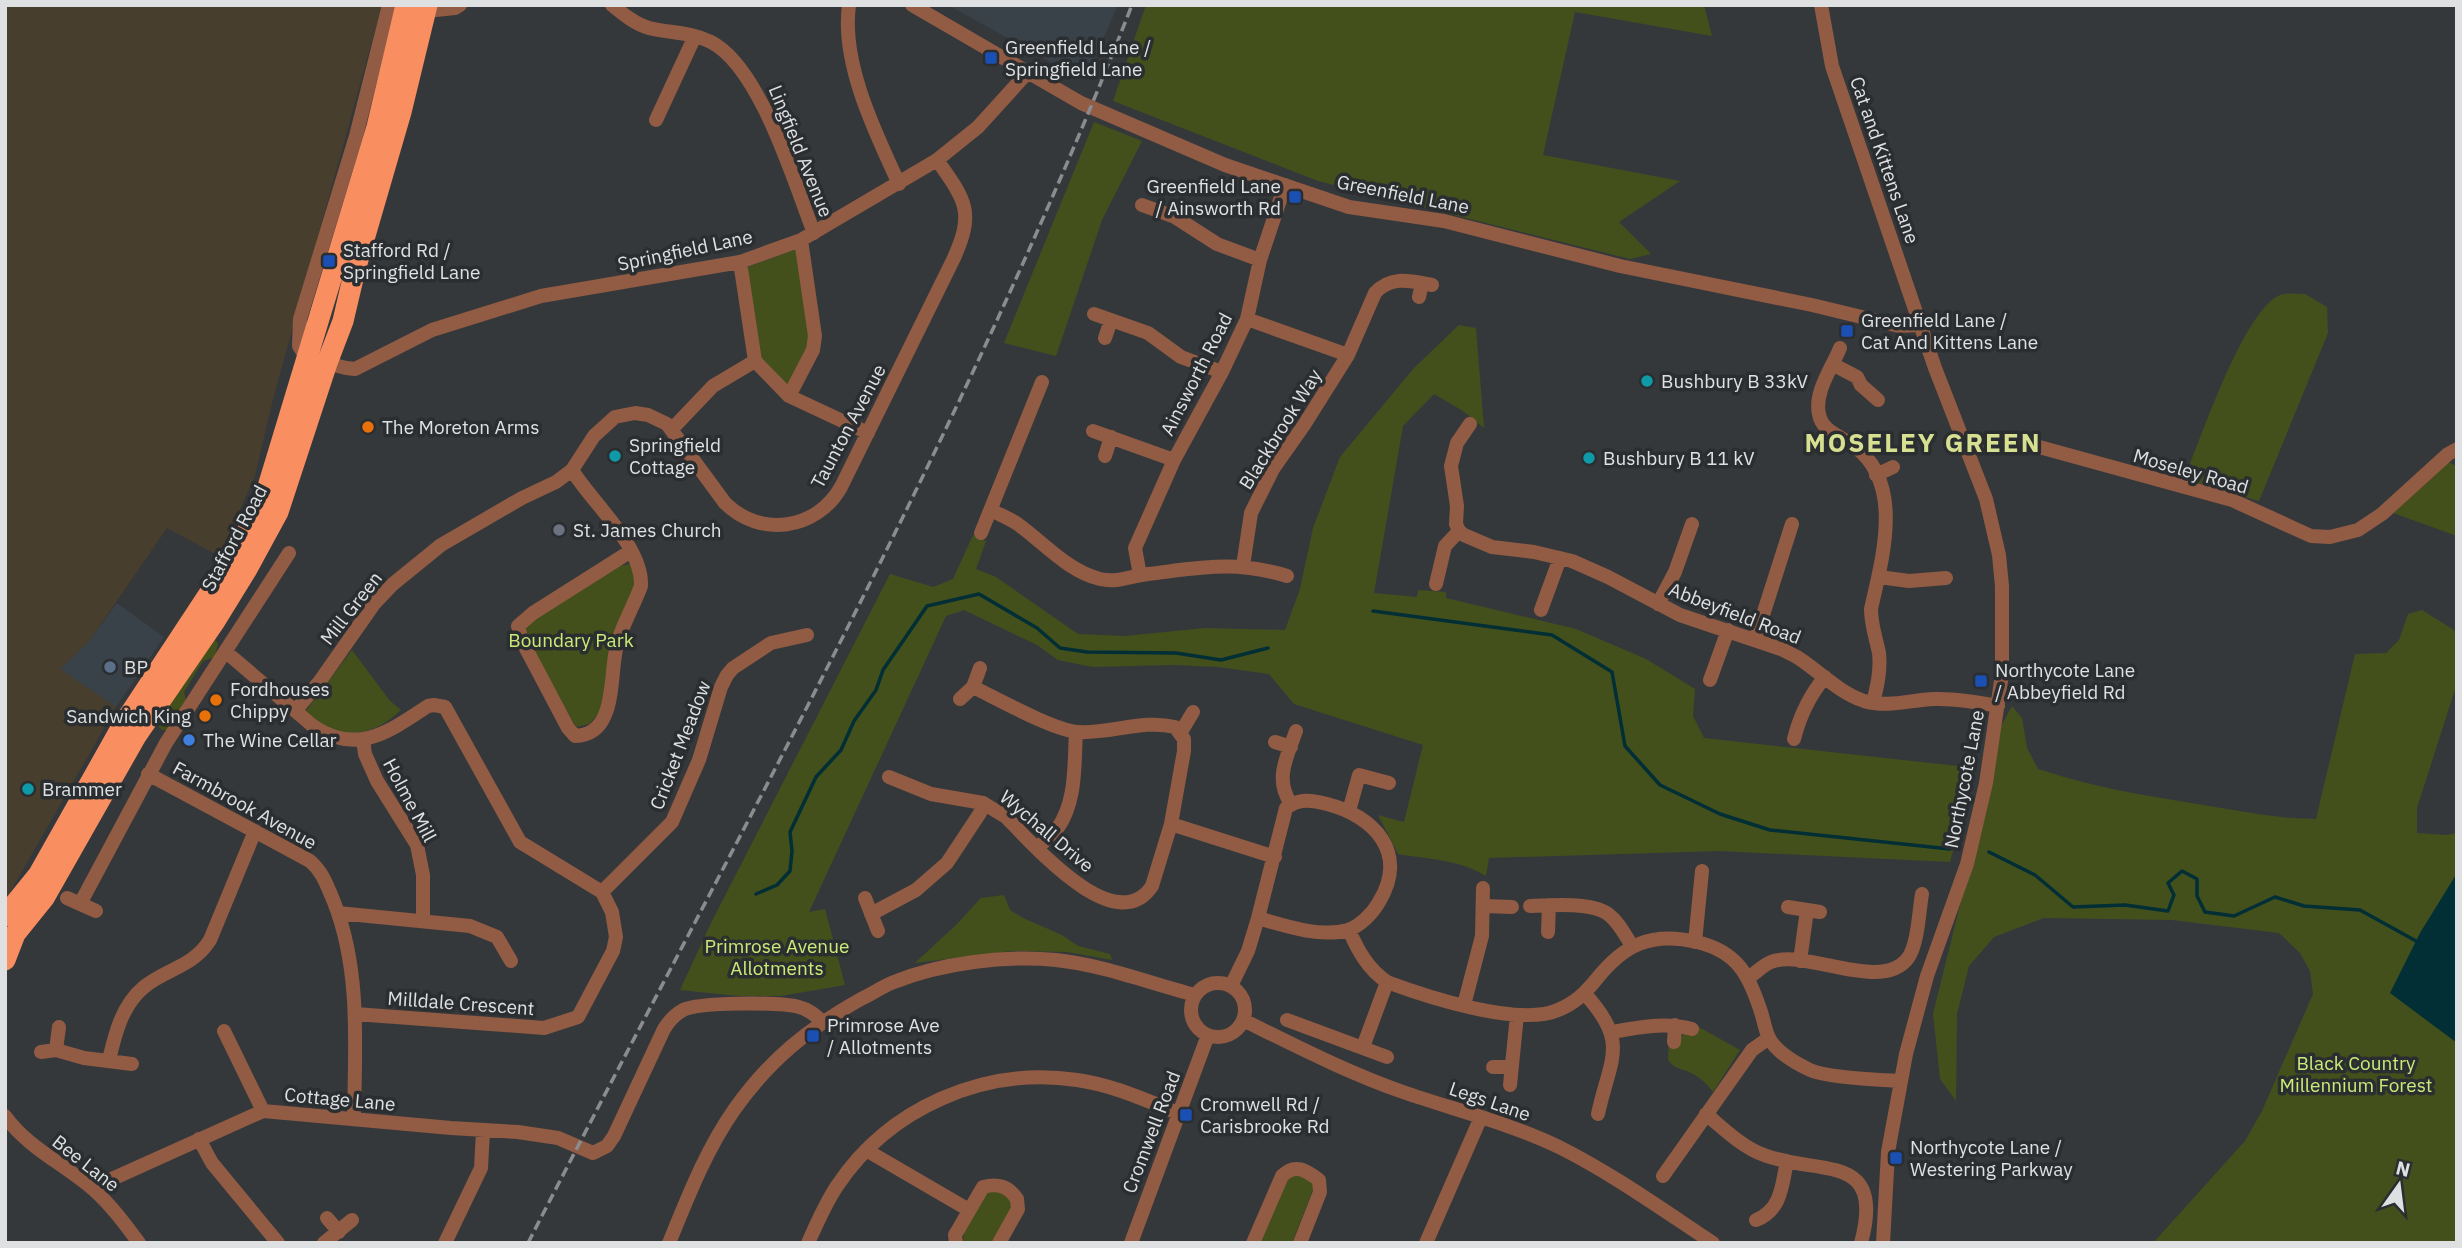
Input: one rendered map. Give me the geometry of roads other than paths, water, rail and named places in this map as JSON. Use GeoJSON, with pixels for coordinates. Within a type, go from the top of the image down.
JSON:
{"type":"FeatureCollection","features":[{"type":"Feature","properties":{"kind":"highway"},"geometry":{"type":"LineString","coordinates":[[317,360],[317,353],[323,346],[342,292],[355,270],[401,112],[420,7]]}},
{"type":"Feature","properties":{"kind":"highway","name":"Stafford Road"},"geometry":{"type":"LineString","coordinates":[[5,960],[15,934],[44,898],[141,729],[241,580],[278,512],[376,127],[420,7]]}},
{"type":"Feature","properties":{"kind":"highway","name":"Stafford Road"},"geometry":{"type":"LineString","coordinates":[[5,916],[39,874],[131,711],[232,559],[264,500],[279,453],[317,360]]}},
{"type":"Feature","properties":{"kind":"highway"},"geometry":{"type":"LineString","coordinates":[[100,762],[113,754],[128,730],[132,727],[141,729]]}},
{"type":"Feature","properties":{"kind":"street"},"geometry":{"type":"LineString","coordinates":[[317,360],[299,346],[300,318],[356,136],[389,5]]}},
{"type":"Feature","properties":{"kind":"street"},"geometry":{"type":"LineString","coordinates":[[420,7],[455,8],[460,5]]}},
{"type":"Feature","properties":{"kind":"street","name":"Lingfield Avenue"},"geometry":{"type":"LineString","coordinates":[[612,5],[626,17],[646,27],[695,36],[720,47],[753,85],[808,236],[815,336],[813,350],[789,396]]}},
{"type":"Feature","properties":{"kind":"street"},"geometry":{"type":"LineString","coordinates":[[849,5],[846,24],[849,45],[862,94],[899,184]]}},
{"type":"Feature","properties":{"kind":"street","name":"Greenfield Lane"},"geometry":{"type":"LineString","coordinates":[[912,5],[1094,109],[1225,165],[1349,207],[1444,221],[1630,269],[1812,305],[1899,326],[1920,326]]}},
{"type":"Feature","properties":{"kind":"street","name":"Cat and Kittens Lane"},"geometry":{"type":"LineString","coordinates":[[1821,5],[1832,66],[1920,326]]}},
{"type":"Feature","properties":{"kind":"street"},"geometry":{"type":"LineString","coordinates":[[656,120],[695,36]]}},
{"type":"Feature","properties":{"kind":"street","name":"Springfield Lane"},"geometry":{"type":"LineString","coordinates":[[317,360],[355,369],[432,330],[541,296],[740,262],[808,236],[937,160],[978,127],[1028,72]]}},
{"type":"Feature","properties":{"kind":"street","name":"Taunton Avenue"},"geometry":{"type":"LineString","coordinates":[[485,519],[556,482],[572,470],[594,436],[615,417],[626,414],[648,415],[667,424],[735,513],[775,526],[803,521],[827,506],[841,487],[868,433],[953,260],[966,224],[960,195],[937,160]]}},
{"type":"Feature","properties":{"kind":"street","name":"Ainsworth Road"},"geometry":{"type":"LineString","coordinates":[[1140,575],[1135,548],[1174,460],[1222,372],[1247,319],[1260,260],[1285,185]]}},
{"type":"Feature","properties":{"kind":"street"},"geometry":{"type":"LineString","coordinates":[[1149,212],[1175,217],[1217,244],[1260,260]]}},
{"type":"Feature","properties":{"kind":"street"},"geometry":{"type":"LineString","coordinates":[[740,262],[755,361],[789,396],[868,433]]}},
{"type":"Feature","properties":{"kind":"street","name":"Blackbrook Way"},"geometry":{"type":"LineString","coordinates":[[1243,566],[1251,513],[1273,469],[1348,355],[1370,302],[1381,286],[1390,281],[1402,280],[1424,288]]}},
{"type":"Feature","properties":{"kind":"street"},"geometry":{"type":"LineString","coordinates":[[1094,314],[1148,333],[1181,357],[1222,372]]}},
{"type":"Feature","properties":{"kind":"street","name":"Blackbrook Way"},"geometry":{"type":"LineString","coordinates":[[1247,319],[1348,355]]}},
{"type":"Feature","properties":{"kind":"street"},"geometry":{"type":"LineString","coordinates":[[1105,338],[1111,320]]}},
{"type":"Feature","properties":{"kind":"street","name":"Northycote Lane"},"geometry":{"type":"LineString","coordinates":[[1883,1243],[1888,1152],[1900,1081],[1923,987],[1967,864],[1986,783],[1998,706],[2003,650],[2000,566],[1986,499],[1920,326]]}},
{"type":"Feature","properties":{"kind":"street"},"geometry":{"type":"LineString","coordinates":[[1840,348],[1820,396],[1818,406],[1821,421],[1826,429],[1862,452],[1876,475],[1883,496],[1885,525],[1879,577],[1871,609],[1879,655],[1878,682],[1873,703]]}},
{"type":"Feature","properties":{"kind":"street"},"geometry":{"type":"LineString","coordinates":[[672,429],[713,386],[755,361]]}},
{"type":"Feature","properties":{"kind":"street"},"geometry":{"type":"LineString","coordinates":[[1833,365],[1857,377],[1861,386],[1878,400]]}},
{"type":"Feature","properties":{"kind":"street"},"geometry":{"type":"LineString","coordinates":[[981,533],[1042,382]]}},
{"type":"Feature","properties":{"kind":"street"},"geometry":{"type":"LineString","coordinates":[[1436,584],[1445,546],[1459,531],[1456,524],[1457,506],[1451,466],[1457,443],[1468,427],[1479,439]]}},
{"type":"Feature","properties":{"kind":"street"},"geometry":{"type":"LineString","coordinates":[[1093,431],[1174,460]]}},
{"type":"Feature","properties":{"kind":"street"},"geometry":{"type":"LineString","coordinates":[[1105,456],[1111,437]]}},
{"type":"Feature","properties":{"kind":"street","name":"Moseley Road"},"geometry":{"type":"LineString","coordinates":[[1968,450],[1993,443],[2021,442],[2232,500],[2311,536],[2330,537],[2358,530],[2382,514],[2448,454],[2457,449]]}},
{"type":"Feature","properties":{"kind":"street"},"geometry":{"type":"LineString","coordinates":[[1876,475],[1893,467]]}},
{"type":"Feature","properties":{"kind":"street"},"geometry":{"type":"LineString","coordinates":[[572,470],[631,551],[640,571],[641,586],[617,642],[611,698],[607,710],[590,733],[575,736],[568,728],[522,641],[518,626],[533,613],[631,551]]}},
{"type":"Feature","properties":{"kind":"street"},"geometry":{"type":"LineString","coordinates":[[991,510],[1017,524],[1076,570],[1100,579],[1124,581],[1140,575],[1208,566],[1260,568],[1287,576]]}},
{"type":"Feature","properties":{"kind":"street","name":"Mill Green"},"geometry":{"type":"LineString","coordinates":[[296,710],[320,681],[374,604],[393,583],[441,545],[485,519]]}},
{"type":"Feature","properties":{"kind":"street"},"geometry":{"type":"LineString","coordinates":[[1755,640],[1792,524]]}},
{"type":"Feature","properties":{"kind":"street"},"geometry":{"type":"LineString","coordinates":[[1658,604],[1675,572],[1690,530],[1673,532]]}},
{"type":"Feature","properties":{"kind":"street","name":"Abbeyfield Road"},"geometry":{"type":"LineString","coordinates":[[1459,531],[1474,541],[1492,547],[1560,558],[1608,577],[1680,615],[1797,657],[1848,694],[1873,703],[1893,704],[1936,699],[1998,706]]}},
{"type":"Feature","properties":{"kind":"street"},"geometry":{"type":"LineString","coordinates":[[96,911],[74,901],[166,743],[289,553]]}},
{"type":"Feature","properties":{"kind":"street"},"geometry":{"type":"LineString","coordinates":[[1548,602],[1560,558]]}},
{"type":"Feature","properties":{"kind":"street"},"geometry":{"type":"LineString","coordinates":[[1879,577],[1930,587],[1946,578]]}},
{"type":"Feature","properties":{"kind":"street"},"geometry":{"type":"LineString","coordinates":[[1710,680],[1728,631]]}},
{"type":"Feature","properties":{"kind":"street","name":"Cricket Meadow"},"geometry":{"type":"LineString","coordinates":[[602,892],[672,822],[699,760],[720,687],[727,675],[733,668],[771,643],[807,635]]}},
{"type":"Feature","properties":{"kind":"street"},"geometry":{"type":"LineString","coordinates":[[226,652],[324,734],[348,740],[378,736],[428,706],[441,705],[448,710],[520,842],[602,892]]}},
{"type":"Feature","properties":{"kind":"street"},"geometry":{"type":"LineString","coordinates":[[960,699],[973,687],[980,668]]}},
{"type":"Feature","properties":{"kind":"street"},"geometry":{"type":"LineString","coordinates":[[1794,739],[1807,717],[1809,698],[1825,677]]}},
{"type":"Feature","properties":{"kind":"street"},"geometry":{"type":"LineString","coordinates":[[973,687],[1059,728],[1076,732],[1159,723],[1175,727],[1181,732],[1193,712]]}},
{"type":"Feature","properties":{"kind":"street"},"geometry":{"type":"LineString","coordinates":[[141,729],[166,743]]}},
{"type":"Feature","properties":{"kind":"street"},"geometry":{"type":"LineString","coordinates":[[1294,803],[1283,793],[1282,776],[1296,731]]}},
{"type":"Feature","properties":{"kind":"street"},"geometry":{"type":"LineString","coordinates":[[1037,848],[1056,830],[1065,814],[1073,783],[1076,732]]}},
{"type":"Feature","properties":{"kind":"street","name":"Wychall Drive"},"geometry":{"type":"LineString","coordinates":[[888,776],[931,794],[983,803],[1006,817],[1072,881],[1114,900],[1135,902],[1143,898],[1152,886],[1171,824],[1184,751],[1181,732]]}},
{"type":"Feature","properties":{"kind":"street","name":"Holme Mill"},"geometry":{"type":"LineString","coordinates":[[363,740],[365,754],[377,781],[416,845],[423,875],[423,920]]}},
{"type":"Feature","properties":{"kind":"street"},"geometry":{"type":"LineString","coordinates":[[1275,742],[1291,747]]}},
{"type":"Feature","properties":{"kind":"street","name":"Farmbrook Avenue"},"geometry":{"type":"LineString","coordinates":[[148,774],[319,868],[338,913],[351,962],[355,1014],[354,1119]]}},
{"type":"Feature","properties":{"kind":"street"},"geometry":{"type":"LineString","coordinates":[[1349,811],[1359,775],[1389,783]]}},
{"type":"Feature","properties":{"kind":"street"},"geometry":{"type":"LineString","coordinates":[[1231,986],[1248,951],[1286,808],[1306,800],[1349,811],[1377,833],[1388,850],[1391,862],[1388,885],[1374,912],[1349,930],[1303,931],[1258,918]]}},
{"type":"Feature","properties":{"kind":"street"},"geometry":{"type":"LineString","coordinates":[[871,914],[916,890],[947,863],[980,813],[983,803]]}},
{"type":"Feature","properties":{"kind":"street"},"geometry":{"type":"LineString","coordinates":[[1171,824],[1275,857]]}},
{"type":"Feature","properties":{"kind":"street"},"geometry":{"type":"LineString","coordinates":[[109,1060],[116,1030],[127,1007],[144,988],[193,961],[202,953],[210,940],[255,831]]}},
{"type":"Feature","properties":{"kind":"street"},"geometry":{"type":"LineString","coordinates":[[1695,942],[1702,872]]}},
{"type":"Feature","properties":{"kind":"street"},"geometry":{"type":"LineString","coordinates":[[1464,1005],[1482,936],[1483,888]]}},
{"type":"Feature","properties":{"kind":"street","name":"Milldale Crescent"},"geometry":{"type":"LineString","coordinates":[[355,1014],[544,1028],[578,1017],[613,951],[616,937],[612,912],[602,892]]}},
{"type":"Feature","properties":{"kind":"street"},"geometry":{"type":"LineString","coordinates":[[1749,977],[1772,961],[1800,961],[1847,970],[1887,970],[1900,965],[1912,950],[1913,913],[1922,894]]}},
{"type":"Feature","properties":{"kind":"street"},"geometry":{"type":"LineString","coordinates":[[865,898],[878,931]]}},
{"type":"Feature","properties":{"kind":"street"},"geometry":{"type":"LineString","coordinates":[[1548,932],[1549,905]]}},
{"type":"Feature","properties":{"kind":"street"},"geometry":{"type":"LineString","coordinates":[[1484,906],[1511,907]]}},
{"type":"Feature","properties":{"kind":"street"},"geometry":{"type":"LineString","coordinates":[[1530,906],[1594,908],[1608,914],[1617,923],[1632,946]]}},
{"type":"Feature","properties":{"kind":"street"},"geometry":{"type":"LineString","coordinates":[[1788,907],[1813,911],[1800,961]]}},
{"type":"Feature","properties":{"kind":"street"},"geometry":{"type":"LineString","coordinates":[[338,913],[470,926],[497,937],[511,961]]}},
{"type":"Feature","properties":{"kind":"street"},"geometry":{"type":"LineString","coordinates":[[1349,930],[1364,961],[1375,974],[1387,982],[1464,1005],[1517,1015],[1558,1011],[1586,994],[1618,955],[1632,946],[1652,939],[1695,942],[1713,947],[1726,955],[1749,977],[1769,1038],[1788,1058],[1814,1072],[1900,1081]]}},
{"type":"Feature","properties":{"kind":"street"},"geometry":{"type":"LineString","coordinates":[[669,1243],[706,1157],[735,1109],[781,1055],[822,1021],[894,982],[948,967],[994,960],[1057,960],[1090,966],[1195,996]]}},
{"type":"Feature","properties":{"kind":"street"},"geometry":{"type":"LineString","coordinates":[[1363,1047],[1387,982]]}},
{"type":"Feature","properties":{"kind":"street"},"geometry":{"type":"LineString","coordinates":[[1211,984],[1231,986],[1242,998],[1244,1005],[1242,1020],[1237,1029],[1218,1037],[1200,1030],[1191,1013],[1195,996],[1202,988],[1211,984]]}},
{"type":"Feature","properties":{"kind":"street"},"geometry":{"type":"LineString","coordinates":[[1586,994],[1605,1018],[1612,1032],[1608,1099],[1598,1114]]}},
{"type":"Feature","properties":{"kind":"street","name":"Cottage Lane"},"geometry":{"type":"LineString","coordinates":[[92,1188],[263,1111],[518,1132],[558,1138],[593,1153],[607,1146],[664,1029],[671,1018],[683,1010],[699,1006],[786,1005],[806,1009],[822,1021]]}},
{"type":"Feature","properties":{"kind":"street"},"geometry":{"type":"LineString","coordinates":[[1510,1085],[1517,1015]]}},
{"type":"Feature","properties":{"kind":"street","name":"Legs Lane"},"geometry":{"type":"LineString","coordinates":[[1242,1020],[1342,1068],[1402,1092],[1533,1136],[1585,1161],[1713,1243]]}},
{"type":"Feature","properties":{"kind":"street"},"geometry":{"type":"LineString","coordinates":[[1287,1020],[1387,1057]]}},
{"type":"Feature","properties":{"kind":"street"},"geometry":{"type":"LineString","coordinates":[[1612,1032],[1653,1025],[1675,1025],[1692,1029]]}},
{"type":"Feature","properties":{"kind":"street"},"geometry":{"type":"LineString","coordinates":[[1674,1042],[1675,1025]]}},
{"type":"Feature","properties":{"kind":"street"},"geometry":{"type":"LineString","coordinates":[[59,1027],[49,1051],[132,1064]]}},
{"type":"Feature","properties":{"kind":"street"},"geometry":{"type":"LineString","coordinates":[[225,1031],[263,1111]]}},
{"type":"Feature","properties":{"kind":"street","name":"Cromwell Road"},"geometry":{"type":"LineString","coordinates":[[1131,1243],[1208,1035]]}},
{"type":"Feature","properties":{"kind":"street"},"geometry":{"type":"LineString","coordinates":[[1671,1170],[1706,1114],[1752,1050],[1769,1038]]}},
{"type":"Feature","properties":{"kind":"street"},"geometry":{"type":"LineString","coordinates":[[1493,1067],[1510,1067]]}},
{"type":"Feature","properties":{"kind":"street"},"geometry":{"type":"LineString","coordinates":[[808,1243],[822,1210],[836,1187],[866,1150],[899,1122],[933,1102],[1002,1080],[1052,1077],[1079,1080],[1137,1096],[1178,1113]]}},
{"type":"Feature","properties":{"kind":"street"},"geometry":{"type":"LineString","coordinates":[[1706,1114],[1745,1146],[1763,1155],[1827,1166],[1844,1173],[1863,1189],[1868,1202],[1861,1243]]}},
{"type":"Feature","properties":{"kind":"street","name":"Bee Lane"},"geometry":{"type":"LineString","coordinates":[[5,1116],[26,1140],[92,1188],[110,1205],[139,1243]]}},
{"type":"Feature","properties":{"kind":"street"},"geometry":{"type":"LineString","coordinates":[[1426,1243],[1481,1117]]}},
{"type":"Feature","properties":{"kind":"street"},"geometry":{"type":"LineString","coordinates":[[445,1243],[481,1168],[483,1131]]}},
{"type":"Feature","properties":{"kind":"street"},"geometry":{"type":"LineString","coordinates":[[199,1139],[212,1163],[278,1243]]}},
{"type":"Feature","properties":{"kind":"street"},"geometry":{"type":"LineString","coordinates":[[866,1150],[969,1210]]}},
{"type":"Feature","properties":{"kind":"street"},"geometry":{"type":"LineString","coordinates":[[1767,1219],[1780,1196],[1787,1161]]}},
{"type":"Feature","properties":{"kind":"street"},"geometry":{"type":"LineString","coordinates":[[1253,1243],[1282,1176],[1297,1168],[1309,1172],[1319,1180],[1320,1192],[1300,1243]]}},
{"type":"Feature","properties":{"kind":"street"},"geometry":{"type":"LineString","coordinates":[[956,1243],[955,1235],[969,1210],[983,1188],[991,1185],[1003,1186],[1017,1199],[1018,1209],[999,1243]]}},
{"type":"Feature","properties":{"kind":"street"},"geometry":{"type":"LineString","coordinates":[[327,1218],[338,1232]]}},
{"type":"Feature","properties":{"kind":"street"},"geometry":{"type":"LineString","coordinates":[[324,1243],[352,1220]]}},
{"type":"Feature","properties":{"kind":"water"},"geometry":{"type":"Polygon","coordinates":[[[2457,873],[2457,1043],[2390,993],[2420,933],[2457,873]]]}},
{"type":"Feature","properties":{"kind":"waterway"},"geometry":{"type":"LineString","coordinates":[[756,894],[777,885],[790,871],[790,832],[816,777],[841,750],[854,721],[876,690],[883,670],[927,606],[979,594],[1037,628],[1060,648],[1087,652],[1176,653],[1221,660],[1268,648]]}},
{"type":"Feature","properties":{"kind":"waterway"},"geometry":{"type":"LineString","coordinates":[[1373,611],[1552,635],[1612,672],[1625,746],[1660,785],[1720,814],[1770,830],[1950,849]]}},
{"type":"Feature","properties":{"kind":"waterway"},"geometry":{"type":"LineString","coordinates":[[1989,852],[2035,875],[2073,907],[2125,905],[2168,911],[2174,895],[2168,883],[2182,871],[2197,879],[2197,896],[2205,912],[2234,916],[2275,897],[2304,906],[2360,910],[2416,941]]}},
{"type":"Feature","properties":{"kind":"railway"},"geometry":{"type":"LineString","coordinates":[[528,1243],[767,785],[922,478],[1066,165],[1132,5]]}},
{"type":"Feature","properties":{"kind":"place","name":"Greenfield Lane / Springfield Lane"},"geometry":{"type":"Point","coordinates":[991,58]}},
{"type":"Feature","properties":{"kind":"place","name":"Greenfield Lane / Ainsworth Rd"},"geometry":{"type":"Point","coordinates":[1295,197]}},
{"type":"Feature","properties":{"kind":"place","name":"Stafford Rd / Springfield Lane"},"geometry":{"type":"Point","coordinates":[329,261]}},
{"type":"Feature","properties":{"kind":"place","name":"Greenfield Lane / Cat And Kittens Lane"},"geometry":{"type":"Point","coordinates":[1847,331]}},
{"type":"Feature","properties":{"kind":"place","name":"Bushbury B 33kV"},"geometry":{"type":"Point","coordinates":[1647,381]}},
{"type":"Feature","properties":{"kind":"place","name":"The Moreton Arms"},"geometry":{"type":"Point","coordinates":[368,427]}},
{"type":"Feature","properties":{"kind":"place","name":"Springfield Cottage"},"geometry":{"type":"Point","coordinates":[615,456]}},
{"type":"Feature","properties":{"kind":"place","name":"Bushbury B 11 kV"},"geometry":{"type":"Point","coordinates":[1589,458]}},
{"type":"Feature","properties":{"kind":"place","name":"St. James Church"},"geometry":{"type":"Point","coordinates":[559,530]}},
{"type":"Feature","properties":{"kind":"place","name":"BP"},"geometry":{"type":"Point","coordinates":[110,667]}},
{"type":"Feature","properties":{"kind":"place","name":"Northycote Lane / Abbeyfield Rd"},"geometry":{"type":"Point","coordinates":[1981,681]}},
{"type":"Feature","properties":{"kind":"place","name":"Fordhouses Chippy"},"geometry":{"type":"Point","coordinates":[216,700]}},
{"type":"Feature","properties":{"kind":"place","name":"Sandwich King"},"geometry":{"type":"Point","coordinates":[205,716]}},
{"type":"Feature","properties":{"kind":"place","name":"The Wine Cellar"},"geometry":{"type":"Point","coordinates":[189,740]}},
{"type":"Feature","properties":{"kind":"place","name":"Brammer"},"geometry":{"type":"Point","coordinates":[28,789]}},
{"type":"Feature","properties":{"kind":"place","name":"Primrose Ave / Allotments"},"geometry":{"type":"Point","coordinates":[813,1036]}},
{"type":"Feature","properties":{"kind":"place","name":"Cromwell Rd / Carisbrooke Rd"},"geometry":{"type":"Point","coordinates":[1186,1115]}},
{"type":"Feature","properties":{"kind":"place","name":"Northycote Lane / Westering Parkway"},"geometry":{"type":"Point","coordinates":[1896,1158]}},
{"type":"Feature","properties":{"kind":"district","name":"MOSELEY GREEN"},"geometry":{"type":"Point","coordinates":[1923,443]}},
{"type":"Feature","properties":{"kind":"park label","name":"Boundary Park"},"geometry":{"type":"Point","coordinates":[571,640]}},
{"type":"Feature","properties":{"kind":"park label","name":"Primrose Avenue Allotments"},"geometry":{"type":"Point","coordinates":[777,957]}},
{"type":"Feature","properties":{"kind":"park label","name":"Black Country Millennium Forest"},"geometry":{"type":"Point","coordinates":[2356,1074]}}]}
